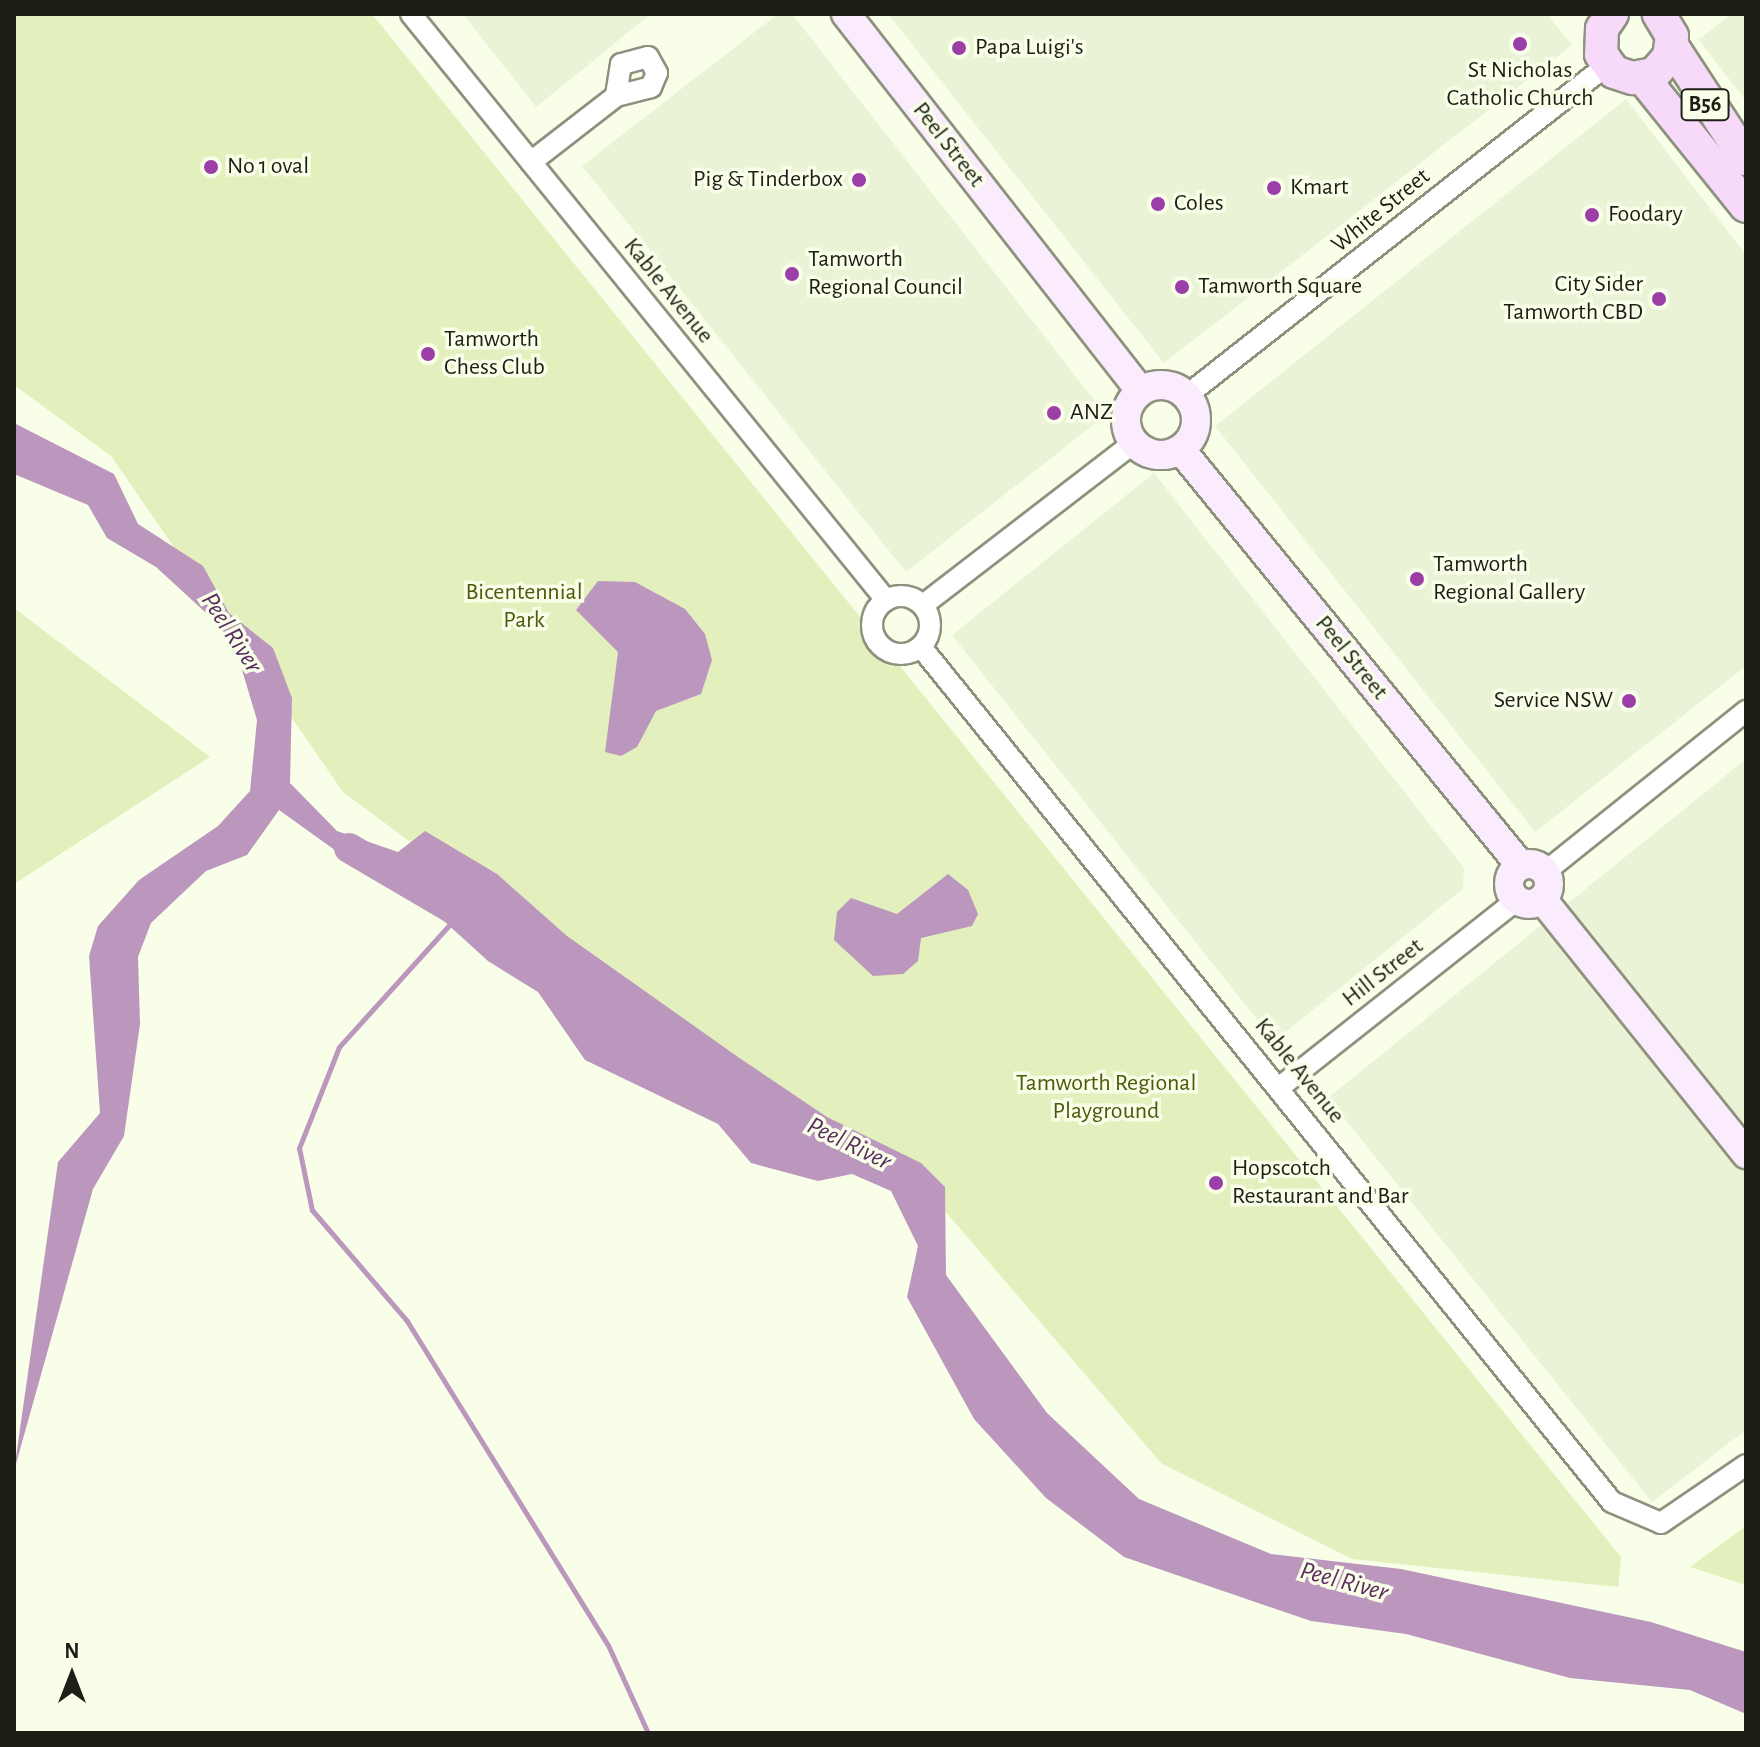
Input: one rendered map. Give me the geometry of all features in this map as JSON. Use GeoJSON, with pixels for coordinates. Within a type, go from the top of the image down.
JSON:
{"type":"FeatureCollection","features":[{"type":"Feature","properties":{"kind":"main road","name":"Peel Street"},"geometry":{"type":"LineString","coordinates":[[846,14],[1140,390]]}},
{"type":"Feature","properties":{"kind":"main road"},"geometry":{"type":"LineString","coordinates":[[1601,19],[1607,65],[1643,78]]}},
{"type":"Feature","properties":{"kind":"main road","name":"B56"},"geometry":{"type":"LineString","coordinates":[[1667,23],[1663,66],[1643,78],[1746,206]]}},
{"type":"Feature","properties":{"kind":"main road","name":"B56"},"geometry":{"type":"LineString","coordinates":[[1667,23],[1746,159]]}},
{"type":"Feature","properties":{"kind":"main road"},"geometry":{"type":"LineString","coordinates":[[1165,385],[1186,396],[1195,428],[1181,450],[1157,455],[1133,443],[1125,419],[1140,390],[1165,385]]}},
{"type":"Feature","properties":{"kind":"main road","name":"Peel Street"},"geometry":{"type":"LineString","coordinates":[[1181,450],[1746,1154]]}},
{"type":"Feature","properties":{"kind":"street","name":"Kable Avenue"},"geometry":{"type":"LineString","coordinates":[[411,14],[886,600]]}},
{"type":"Feature","properties":{"kind":"street","name":"White Street"},"geometry":{"type":"LineString","coordinates":[[1186,396],[1607,65]]}},
{"type":"Feature","properties":{"kind":"street"},"geometry":{"type":"LineString","coordinates":[[531,162],[616,96]]}},
{"type":"Feature","properties":{"kind":"street"},"geometry":{"type":"LineString","coordinates":[[923,605],[1133,443]]}},
{"type":"Feature","properties":{"kind":"street"},"geometry":{"type":"LineString","coordinates":[[906,596],[923,605],[931,622],[921,647],[894,654],[878,642],[872,623],[886,600],[906,596]]}},
{"type":"Feature","properties":{"kind":"street","name":"Kable Avenue"},"geometry":{"type":"LineString","coordinates":[[921,647],[1280,1087],[1594,1482],[1643,1520],[1680,1514],[1746,1465]]}},
{"type":"Feature","properties":{"kind":"street","name":"Hill Street"},"geometry":{"type":"LineString","coordinates":[[1280,1087],[1746,711]]}},
{"type":"Feature","properties":{"kind":"shaded area"},"geometry":{"type":"Polygon","coordinates":[[[463,14],[651,14],[536,107],[463,14]]]}},
{"type":"Feature","properties":{"kind":"shaded area"},"geometry":{"type":"Polygon","coordinates":[[[778,14],[792,14],[1106,415],[906,572],[582,166],[778,14]]]}},
{"type":"Feature","properties":{"kind":"shaded area"},"geometry":{"type":"Polygon","coordinates":[[[888,14],[1547,14],[1572,45],[1164,363],[888,14]]]}},
{"type":"Feature","properties":{"kind":"shaded area"},"geometry":{"type":"Polygon","coordinates":[[[1731,14],[1746,14],[1746,101],[1699,40],[1731,14]]]}},
{"type":"Feature","properties":{"kind":"shaded area"},"geometry":{"type":"Polygon","coordinates":[[[1626,99],[1746,255],[1746,666],[1535,832],[1215,426],[1626,99]]]}},
{"type":"Feature","properties":{"kind":"shaded area"},"geometry":{"type":"Polygon","coordinates":[[[1154,473],[1464,868],[1463,889],[1274,1041],[952,635],[1154,473]]]}},
{"type":"Feature","properties":{"kind":"shaded area"},"geometry":{"type":"Polygon","coordinates":[[[1746,759],[1746,1430],[1652,1502],[1328,1098],[1746,759]]]}},
{"type":"Feature","properties":{"kind":"green space","name":"Bicentennial Park"},"geometry":{"type":"Polygon","coordinates":[[[14,14],[372,14],[1621,1557],[1618,1587],[1352,1559],[1161,1463],[915,1176],[805,1134],[343,792],[111,456],[14,385],[14,14]]]}},
{"type":"Feature","properties":{"kind":"green space"},"geometry":{"type":"Polygon","coordinates":[[[14,608],[210,757],[14,884],[14,608]]]}},
{"type":"Feature","properties":{"kind":"green space"},"geometry":{"type":"Polygon","coordinates":[[[1746,1526],[1746,1585],[1690,1567],[1746,1526]]]}},
{"type":"Feature","properties":{"kind":"water"},"geometry":{"type":"Polygon","coordinates":[[[14,423],[114,474],[138,524],[203,566],[229,613],[273,648],[292,698],[290,783],[337,831],[398,852],[425,831],[497,874],[567,936],[827,1117],[921,1163],[945,1187],[946,1275],[1047,1413],[1139,1499],[1271,1554],[1401,1569],[1651,1622],[1746,1652],[1746,1714],[1690,1690],[1570,1678],[1406,1634],[1311,1621],[1124,1557],[1046,1498],[974,1419],[907,1297],[918,1246],[891,1191],[852,1174],[818,1181],[751,1163],[718,1124],[585,1060],[538,992],[488,961],[434,912],[403,864],[377,869],[339,853],[279,810],[247,855],[206,871],[151,923],[138,957],[140,1024],[124,1136],[93,1189],[14,1471],[58,1162],[100,1113],[89,956],[98,926],[139,880],[218,826],[250,791],[257,720],[234,643],[205,612],[156,567],[107,538],[88,505],[14,474],[14,423]]]}},
{"type":"Feature","properties":{"kind":"water"},"geometry":{"type":"Polygon","coordinates":[[[598,581],[635,582],[685,609],[705,634],[712,660],[701,694],[656,711],[637,747],[621,756],[605,752],[618,652],[576,610],[598,581]]]}},
{"type":"Feature","properties":{"kind":"water"},"geometry":{"type":"Polygon","coordinates":[[[948,874],[968,890],[978,914],[972,926],[921,938],[918,961],[903,974],[873,976],[834,940],[837,912],[851,898],[897,914],[948,874]]]}},
{"type":"Feature","properties":{"kind":"waterway","name":"Peel River"},"geometry":{"type":"LineString","coordinates":[[349,848],[453,909]]}},
{"type":"Feature","properties":{"kind":"waterway"},"geometry":{"type":"LineString","coordinates":[[451,923],[339,1047],[299,1148],[312,1210],[407,1321],[608,1645],[648,1733]]}},
{"type":"Feature","properties":{"kind":"place","name":"St Nicholas Catholic Church"},"geometry":{"type":"Point","coordinates":[1520,44]}},
{"type":"Feature","properties":{"kind":"place","name":"Papa Luigi's"},"geometry":{"type":"Point","coordinates":[959,48]}},
{"type":"Feature","properties":{"kind":"place","name":"No 1 oval"},"geometry":{"type":"Point","coordinates":[211,167]}},
{"type":"Feature","properties":{"kind":"place","name":"Pig & Tinderbox"},"geometry":{"type":"Point","coordinates":[859,180]}},
{"type":"Feature","properties":{"kind":"place","name":"Kmart"},"geometry":{"type":"Point","coordinates":[1274,188]}},
{"type":"Feature","properties":{"kind":"place","name":"Coles"},"geometry":{"type":"Point","coordinates":[1158,204]}},
{"type":"Feature","properties":{"kind":"place","name":"Foodary"},"geometry":{"type":"Point","coordinates":[1592,215]}},
{"type":"Feature","properties":{"kind":"place","name":"Tamworth Regional Council"},"geometry":{"type":"Point","coordinates":[792,274]}},
{"type":"Feature","properties":{"kind":"place","name":"Tamworth Square"},"geometry":{"type":"Point","coordinates":[1182,287]}},
{"type":"Feature","properties":{"kind":"place","name":"City Sider Tamworth CBD"},"geometry":{"type":"Point","coordinates":[1659,299]}},
{"type":"Feature","properties":{"kind":"place","name":"Tamworth Chess Club"},"geometry":{"type":"Point","coordinates":[428,354]}},
{"type":"Feature","properties":{"kind":"place","name":"ANZ"},"geometry":{"type":"Point","coordinates":[1054,413]}},
{"type":"Feature","properties":{"kind":"place","name":"Tamworth Regional Gallery"},"geometry":{"type":"Point","coordinates":[1417,579]}},
{"type":"Feature","properties":{"kind":"place","name":"Service NSW"},"geometry":{"type":"Point","coordinates":[1629,701]}},
{"type":"Feature","properties":{"kind":"place","name":"Hopscotch Restaurant and Bar"},"geometry":{"type":"Point","coordinates":[1216,1183]}},
{"type":"Feature","properties":{"kind":"park label","name":"Tamworth Regional Playground"},"geometry":{"type":"Point","coordinates":[1106,1098]}}]}
